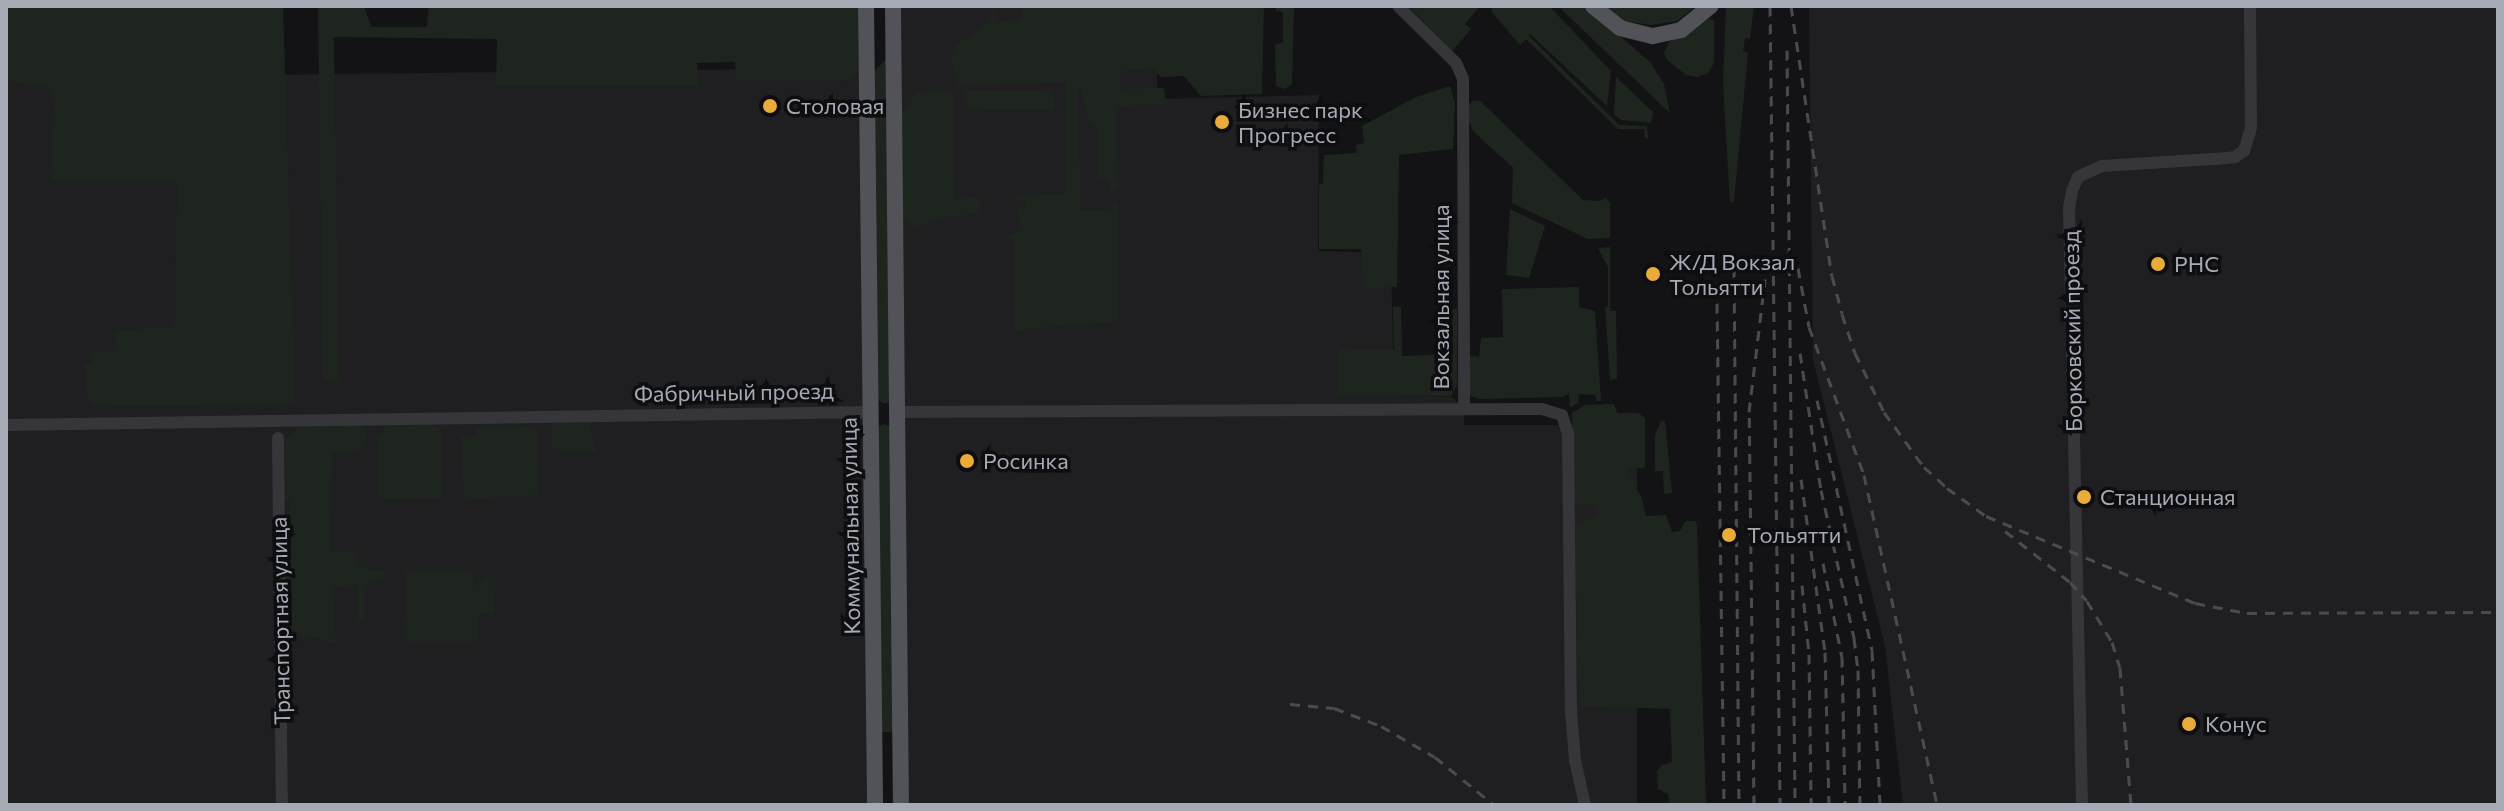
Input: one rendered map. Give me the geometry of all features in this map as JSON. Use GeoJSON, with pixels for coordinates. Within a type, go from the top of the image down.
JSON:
{"type":"FeatureCollection","features":[{"type":"Feature","properties":{"kind":"main road","name":"Коммунальная улица"},"geometry":{"type":"LineString","coordinates":[[866,6],[874,797]]}},
{"type":"Feature","properties":{"kind":"main road","name":"Коммунальная улица"},"geometry":{"type":"LineString","coordinates":[[893,6],[900,798]]}},
{"type":"Feature","properties":{"kind":"main road"},"geometry":{"type":"LineString","coordinates":[[1595,7],[1620,28],[1641,36],[1667,35],[1695,21],[1711,6]]}},
{"type":"Feature","properties":{"kind":"main road","name":"Фабричный проезд"},"geometry":{"type":"LineString","coordinates":[[871,412],[896,412]]}},
{"type":"Feature","properties":{"kind":"main road"},"geometry":{"type":"LineString","coordinates":[[874,797],[889,800],[900,798]]}},
{"type":"Feature","properties":{"kind":"street","name":"Вокзальная улица"},"geometry":{"type":"LineString","coordinates":[[1398,6],[1456,63],[1463,79],[1464,409],[1542,409],[1562,415],[1566,422],[1571,711],[1575,760],[1585,805]]}},
{"type":"Feature","properties":{"kind":"street","name":"Борковский проезд"},"geometry":{"type":"LineString","coordinates":[[2082,805],[2070,239],[2072,191],[2078,177],[2102,166],[2224,158],[2244,151],[2251,128],[2250,6]]}},
{"type":"Feature","properties":{"kind":"street","name":"Фабричный проезд"},"geometry":{"type":"LineString","coordinates":[[896,412],[1464,409]]}},
{"type":"Feature","properties":{"kind":"street","name":"Фабричный проезд"},"geometry":{"type":"LineString","coordinates":[[6,425],[871,412]]}},
{"type":"Feature","properties":{"kind":"street","name":"Транспортная улица"},"geometry":{"type":"LineString","coordinates":[[278,438],[282,805]]}},
{"type":"Feature","properties":{"kind":"shaded area"},"geometry":{"type":"Polygon","coordinates":[[[6,6],[283,6],[295,404],[97,407],[88,399],[84,364],[91,364],[92,353],[116,351],[116,330],[175,327],[177,181],[51,181],[53,99],[46,87],[6,80],[6,6]]]}},
{"type":"Feature","properties":{"kind":"shaded area"},"geometry":{"type":"Polygon","coordinates":[[[318,6],[364,6],[371,27],[427,27],[429,6],[858,6],[859,68],[851,80],[737,81],[735,62],[697,63],[699,86],[496,86],[497,39],[334,37],[339,381],[323,382],[318,6]]]}},
{"type":"Feature","properties":{"kind":"shaded area"},"geometry":{"type":"Polygon","coordinates":[[[901,6],[1158,6],[1157,99],[1319,95],[1318,251],[1391,253],[1394,395],[1452,397],[1464,409],[1464,425],[1637,425],[1637,805],[908,805],[901,6]]]}},
{"type":"Feature","properties":{"kind":"shaded area"},"geometry":{"type":"Polygon","coordinates":[[[1022,6],[1264,6],[1262,94],[1201,96],[1184,76],[1161,77],[1153,68],[1120,72],[1120,89],[1164,88],[1166,104],[1116,106],[1117,190],[1110,191],[1109,179],[1097,180],[1097,129],[1087,117],[1082,88],[1077,88],[1081,210],[1112,209],[1113,202],[1117,202],[1119,321],[1015,330],[1013,240],[1009,239],[1010,235],[1021,232],[1018,209],[1026,209],[1026,200],[1016,200],[1016,196],[1067,193],[1066,82],[959,85],[951,55],[956,45],[987,24],[995,7],[996,23],[1022,20],[1022,6]]]}},
{"type":"Feature","properties":{"kind":"shaded area"},"geometry":{"type":"Polygon","coordinates":[[[1276,6],[1294,6],[1292,84],[1285,89],[1276,86],[1275,44],[1283,43],[1283,12],[1276,11],[1276,6]]]}},
{"type":"Feature","properties":{"kind":"shaded area"},"geometry":{"type":"Polygon","coordinates":[[[1408,6],[1480,6],[1465,24],[1471,29],[1452,51],[1408,6]]]}},
{"type":"Feature","properties":{"kind":"shaded area"},"geometry":{"type":"Polygon","coordinates":[[[1492,6],[1549,6],[1611,71],[1607,106],[1529,36],[1619,125],[1647,126],[1648,138],[1645,138],[1644,129],[1618,129],[1526,39],[1520,45],[1492,12],[1492,6]]]}},
{"type":"Feature","properties":{"kind":"shaded area"},"geometry":{"type":"Polygon","coordinates":[[[1558,6],[1585,6],[1650,62],[1664,84],[1670,113],[1558,6]]]}},
{"type":"Feature","properties":{"kind":"shaded area"},"geometry":{"type":"Polygon","coordinates":[[[1606,6],[1696,6],[1677,21],[1651,25],[1624,21],[1606,6]]]}},
{"type":"Feature","properties":{"kind":"shaded area"},"geometry":{"type":"Polygon","coordinates":[[[1726,6],[1754,6],[1750,39],[1745,38],[1743,51],[1748,53],[1734,201],[1730,203],[1723,84],[1726,6]]]}},
{"type":"Feature","properties":{"kind":"shaded area"},"geometry":{"type":"Polygon","coordinates":[[[1809,6],[2498,6],[2498,805],[1903,805],[1885,646],[1813,360],[1809,6]]]}},
{"type":"Feature","properties":{"kind":"shaded area"},"geometry":{"type":"Polygon","coordinates":[[[1708,19],[1714,20],[1714,63],[1708,73],[1698,77],[1686,75],[1667,60],[1664,53],[1669,42],[1708,19]]]}},
{"type":"Feature","properties":{"kind":"shaded area"},"geometry":{"type":"Polygon","coordinates":[[[887,58],[890,401],[885,404],[877,400],[872,74],[887,58]]]}},
{"type":"Feature","properties":{"kind":"shaded area"},"geometry":{"type":"Polygon","coordinates":[[[859,68],[868,805],[6,805],[6,78],[859,68]]]}},
{"type":"Feature","properties":{"kind":"shaded area"},"geometry":{"type":"Polygon","coordinates":[[[1616,77],[1653,112],[1651,123],[1621,120],[1614,114],[1616,77]]]}},
{"type":"Feature","properties":{"kind":"shaded area"},"geometry":{"type":"Polygon","coordinates":[[[1450,86],[1455,103],[1453,149],[1399,155],[1397,287],[1364,288],[1361,249],[1319,249],[1319,185],[1323,183],[1324,155],[1357,153],[1356,145],[1364,143],[1362,126],[1416,97],[1450,86]]]}},
{"type":"Feature","properties":{"kind":"shaded area"},"geometry":{"type":"Polygon","coordinates":[[[1049,89],[1054,99],[1054,110],[970,111],[965,105],[964,96],[969,90],[1049,89]]]}},
{"type":"Feature","properties":{"kind":"shaded area"},"geometry":{"type":"Polygon","coordinates":[[[953,91],[955,199],[980,198],[980,214],[942,217],[914,228],[902,219],[902,114],[916,93],[953,91]]]}},
{"type":"Feature","properties":{"kind":"shaded area"},"geometry":{"type":"Polygon","coordinates":[[[1472,101],[1480,101],[1583,200],[1600,201],[1606,198],[1610,203],[1610,238],[1588,239],[1512,203],[1513,168],[1531,184],[1474,132],[1469,122],[1468,107],[1472,101]]]}},
{"type":"Feature","properties":{"kind":"shaded area"},"geometry":{"type":"Polygon","coordinates":[[[1510,209],[1545,226],[1529,278],[1506,275],[1510,209]]]}},
{"type":"Feature","properties":{"kind":"shaded area"},"geometry":{"type":"Polygon","coordinates":[[[1610,247],[1610,311],[1616,311],[1617,379],[1610,380],[1605,307],[1608,306],[1608,267],[1598,248],[1610,247]]]}},
{"type":"Feature","properties":{"kind":"shaded area"},"geometry":{"type":"Polygon","coordinates":[[[1579,287],[1579,307],[1595,311],[1601,401],[1597,401],[1595,395],[1579,394],[1578,403],[1570,407],[1569,393],[1563,397],[1479,399],[1469,395],[1469,355],[1479,357],[1481,338],[1503,337],[1502,289],[1579,287]]]}},
{"type":"Feature","properties":{"kind":"shaded area"},"geometry":{"type":"Polygon","coordinates":[[[1393,306],[1401,307],[1402,356],[1453,354],[1452,309],[1457,309],[1457,385],[1451,396],[1337,395],[1339,349],[1394,350],[1393,306]]]}},
{"type":"Feature","properties":{"kind":"shaded area"},"geometry":{"type":"Polygon","coordinates":[[[1614,404],[1617,413],[1638,413],[1645,418],[1645,468],[1626,469],[1642,499],[1646,516],[1666,515],[1672,532],[1680,531],[1685,521],[1696,521],[1706,805],[1670,805],[1668,794],[1658,789],[1657,771],[1662,765],[1672,762],[1670,709],[1579,706],[1575,525],[1597,516],[1596,505],[1574,504],[1572,413],[1585,405],[1614,404]]]}},
{"type":"Feature","properties":{"kind":"shaded area"},"geometry":{"type":"Polygon","coordinates":[[[1661,421],[1665,421],[1672,493],[1664,494],[1663,471],[1655,471],[1655,435],[1661,421]]]}},
{"type":"Feature","properties":{"kind":"shaded area"},"geometry":{"type":"Polygon","coordinates":[[[589,422],[596,451],[561,451],[552,446],[551,423],[589,422]]]}},
{"type":"Feature","properties":{"kind":"shaded area"},"geometry":{"type":"Polygon","coordinates":[[[884,424],[890,426],[895,732],[879,732],[878,427],[884,424]]]}},
{"type":"Feature","properties":{"kind":"shaded area"},"geometry":{"type":"Polygon","coordinates":[[[361,425],[366,434],[362,451],[332,453],[331,552],[354,551],[360,566],[383,570],[384,579],[369,580],[365,586],[364,620],[358,620],[357,585],[332,586],[336,643],[291,633],[287,626],[284,517],[290,510],[290,500],[284,500],[285,439],[298,428],[361,425]]]}},
{"type":"Feature","properties":{"kind":"shaded area"},"geometry":{"type":"Polygon","coordinates":[[[435,425],[441,429],[443,498],[383,499],[377,495],[378,439],[386,426],[435,425]]]}},
{"type":"Feature","properties":{"kind":"shaded area"},"geometry":{"type":"Polygon","coordinates":[[[534,426],[538,432],[539,495],[464,499],[461,437],[476,437],[477,428],[534,426]]]}},
{"type":"Feature","properties":{"kind":"shaded area"},"geometry":{"type":"Polygon","coordinates":[[[473,571],[473,587],[484,577],[496,577],[494,615],[478,614],[478,641],[408,641],[404,635],[406,572],[473,571]]]}},
{"type":"Feature","properties":{"kind":"railway"},"geometry":{"type":"LineString","coordinates":[[1770,6],[1780,805]]}},
{"type":"Feature","properties":{"kind":"railway"},"geometry":{"type":"LineString","coordinates":[[1791,6],[1832,276],[1842,314],[1855,353],[1884,412],[1924,467],[1947,488],[1986,516],[2195,603],[2247,613],[2498,612]]}},
{"type":"Feature","properties":{"kind":"railway"},"geometry":{"type":"LineString","coordinates":[[1787,50],[1795,805]]}},
{"type":"Feature","properties":{"kind":"railway"},"geometry":{"type":"LineString","coordinates":[[1734,267],[1739,805]]}},
{"type":"Feature","properties":{"kind":"railway"},"geometry":{"type":"LineString","coordinates":[[1798,268],[1809,327],[1864,475],[1937,805]]}},
{"type":"Feature","properties":{"kind":"railway"},"geometry":{"type":"LineString","coordinates":[[1754,805],[1749,412],[1765,279]]}},
{"type":"Feature","properties":{"kind":"railway"},"geometry":{"type":"LineString","coordinates":[[1717,303],[1724,805]]}},
{"type":"Feature","properties":{"kind":"railway"},"geometry":{"type":"LineString","coordinates":[[1800,353],[1821,490],[1854,638],[1858,670],[1860,805]]}},
{"type":"Feature","properties":{"kind":"railway"},"geometry":{"type":"LineString","coordinates":[[1817,400],[1872,651],[1880,805]]}},
{"type":"Feature","properties":{"kind":"railway"},"geometry":{"type":"LineString","coordinates":[[1801,479],[1825,652],[1829,805]]}},
{"type":"Feature","properties":{"kind":"railway"},"geometry":{"type":"LineString","coordinates":[[2005,531],[2070,582],[2087,601],[2112,642],[2120,668],[2131,805]]}},
{"type":"Feature","properties":{"kind":"railway"},"geometry":{"type":"LineString","coordinates":[[1823,563],[1842,657],[1845,805]]}},
{"type":"Feature","properties":{"kind":"railway"},"geometry":{"type":"LineString","coordinates":[[1802,585],[1809,654],[1811,805]]}},
{"type":"Feature","properties":{"kind":"railway"},"geometry":{"type":"LineString","coordinates":[[1290,704],[1334,708],[1381,726],[1435,757],[1494,805]]}},
{"type":"Feature","properties":{"kind":"place","name":"Столовая"},"geometry":{"type":"Point","coordinates":[770,106]}},
{"type":"Feature","properties":{"kind":"place","name":"Бизнес парк Прогресс"},"geometry":{"type":"Point","coordinates":[1222,122]}},
{"type":"Feature","properties":{"kind":"place","name":"РНС"},"geometry":{"type":"Point","coordinates":[2158,264]}},
{"type":"Feature","properties":{"kind":"place","name":"Ж/Д Вокзал Тольятти"},"geometry":{"type":"Point","coordinates":[1653,274]}},
{"type":"Feature","properties":{"kind":"place","name":"Росинка"},"geometry":{"type":"Point","coordinates":[967,461]}},
{"type":"Feature","properties":{"kind":"place","name":"Станционная"},"geometry":{"type":"Point","coordinates":[2084,497]}},
{"type":"Feature","properties":{"kind":"place","name":"Тольятти"},"geometry":{"type":"Point","coordinates":[1729,535]}},
{"type":"Feature","properties":{"kind":"place","name":"Конус"},"geometry":{"type":"Point","coordinates":[2189,724]}}]}
